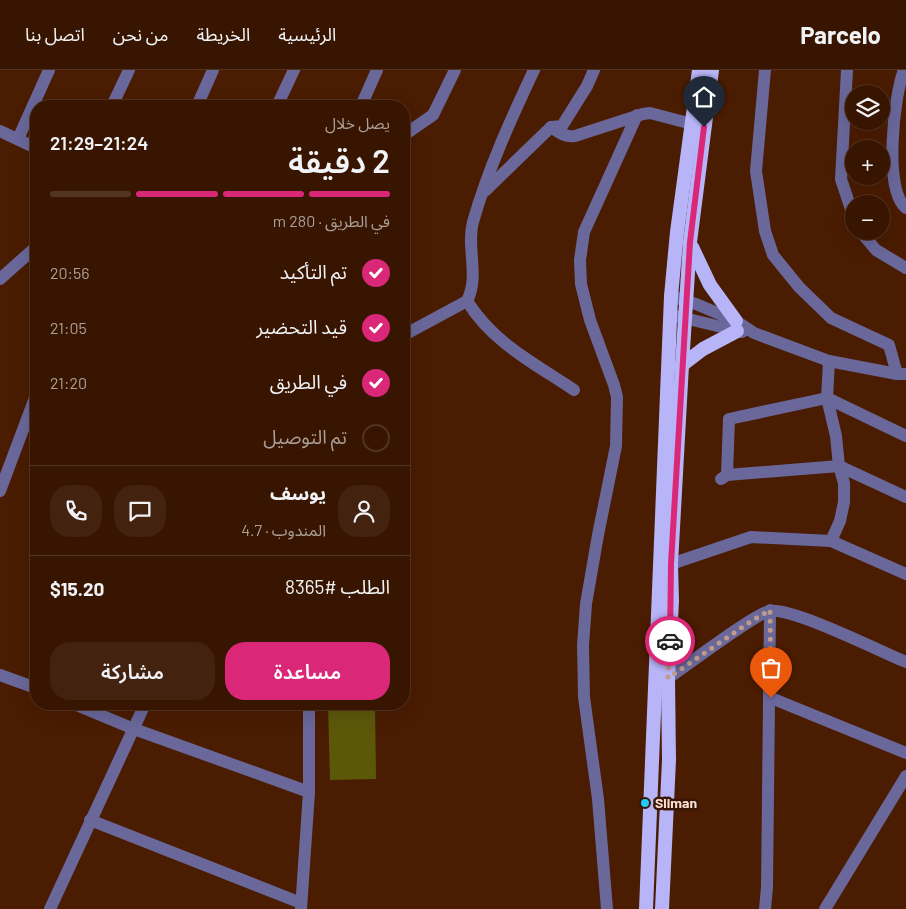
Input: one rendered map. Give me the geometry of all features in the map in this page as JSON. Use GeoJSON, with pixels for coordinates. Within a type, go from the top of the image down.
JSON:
{"type":"FeatureCollection","features":[{"type":"Feature","properties":{"kind":"highway"},"geometry":{"type":"LineString","coordinates":[[646,909],[671,296],[699,70]]}},
{"type":"Feature","properties":{"kind":"highway"},"geometry":{"type":"LineString","coordinates":[[662,909],[669,760],[668,678],[672,601],[671,564],[682,365],[690,242],[712,70]]}},
{"type":"Feature","properties":{"kind":"highway"},"geometry":{"type":"LineString","coordinates":[[682,365],[737,326],[710,285],[690,242]]}},
{"type":"Feature","properties":{"kind":"street"},"geometry":{"type":"LineString","coordinates":[[36,100],[49,70]]}},
{"type":"Feature","properties":{"kind":"street"},"geometry":{"type":"LineString","coordinates":[[115,100],[129,70]]}},
{"type":"Feature","properties":{"kind":"street"},"geometry":{"type":"LineString","coordinates":[[200,100],[213,70]]}},
{"type":"Feature","properties":{"kind":"street"},"geometry":{"type":"LineString","coordinates":[[280,100],[294,70]]}},
{"type":"Feature","properties":{"kind":"street"},"geometry":{"type":"LineString","coordinates":[[364,100],[377,70]]}},
{"type":"Feature","properties":{"kind":"street"},"geometry":{"type":"LineString","coordinates":[[410,131],[433,115],[455,70]]}},
{"type":"Feature","properties":{"kind":"street"},"geometry":{"type":"LineString","coordinates":[[410,332],[467,300],[473,284],[473,224],[506,130],[534,70]]}},
{"type":"Feature","properties":{"kind":"street"},"geometry":{"type":"LineString","coordinates":[[482,195],[551,127],[562,126],[587,86],[594,70]]}},
{"type":"Feature","properties":{"kind":"street"},"geometry":{"type":"LineString","coordinates":[[765,70],[756,170],[765,231],[774,254],[799,287],[831,318],[889,345],[901,374]]}},
{"type":"Feature","properties":{"kind":"street"},"geometry":{"type":"LineString","coordinates":[[846,195],[841,179],[847,70]]}},
{"type":"Feature","properties":{"kind":"street"},"geometry":{"type":"LineString","coordinates":[[904,70],[894,104],[893,172],[898,196],[906,208]]}},
{"type":"Feature","properties":{"kind":"street"},"geometry":{"type":"LineString","coordinates":[[18,139],[30,112]]}},
{"type":"Feature","properties":{"kind":"street"},"geometry":{"type":"LineString","coordinates":[[551,127],[568,137],[637,115],[650,113],[692,124]]}},
{"type":"Feature","properties":{"kind":"street"},"geometry":{"type":"LineString","coordinates":[[607,909],[598,798],[584,697],[583,645],[586,604],[616,446],[616,397],[614,384],[590,320],[581,284],[580,260],[584,232],[637,115]]}},
{"type":"Feature","properties":{"kind":"street"},"geometry":{"type":"LineString","coordinates":[[0,131],[30,145]]}},
{"type":"Feature","properties":{"kind":"street"},"geometry":{"type":"LineString","coordinates":[[868,240],[876,250],[906,268]]}},
{"type":"Feature","properties":{"kind":"street"},"geometry":{"type":"LineString","coordinates":[[0,279],[30,252]]}},
{"type":"Feature","properties":{"kind":"street"},"geometry":{"type":"LineString","coordinates":[[671,296],[687,300],[754,333],[829,361],[901,374]]}},
{"type":"Feature","properties":{"kind":"street"},"geometry":{"type":"LineString","coordinates":[[467,300],[483,324],[498,339],[574,390]]}},
{"type":"Feature","properties":{"kind":"street"},"geometry":{"type":"LineString","coordinates":[[670,315],[737,326]]}},
{"type":"Feature","properties":{"kind":"street"},"geometry":{"type":"LineString","coordinates":[[829,361],[827,398],[836,436],[839,466],[844,483],[844,502],[840,521],[831,541]]}},
{"type":"Feature","properties":{"kind":"street"},"geometry":{"type":"LineString","coordinates":[[906,436],[827,398],[729,419],[724,477],[839,466],[906,496]]}},
{"type":"Feature","properties":{"kind":"street"},"geometry":{"type":"LineString","coordinates":[[0,491],[30,412]]}},
{"type":"Feature","properties":{"kind":"street"},"geometry":{"type":"LineString","coordinates":[[671,564],[751,538],[831,541],[906,574]]}},
{"type":"Feature","properties":{"kind":"street"},"geometry":{"type":"LineString","coordinates":[[765,909],[771,698],[770,610]]}},
{"type":"Feature","properties":{"kind":"street"},"geometry":{"type":"LineString","coordinates":[[668,678],[770,610],[791,613],[906,662]]}},
{"type":"Feature","properties":{"kind":"street"},"geometry":{"type":"LineString","coordinates":[[0,675],[30,686]]}},
{"type":"Feature","properties":{"kind":"street"},"geometry":{"type":"LineString","coordinates":[[771,698],[906,753]]}},
{"type":"Feature","properties":{"kind":"street"},"geometry":{"type":"LineString","coordinates":[[88,710],[134,729],[309,792]]}},
{"type":"Feature","properties":{"kind":"street"},"geometry":{"type":"LineString","coordinates":[[50,909],[142,710]]}},
{"type":"Feature","properties":{"kind":"street"},"geometry":{"type":"LineString","coordinates":[[90,820],[301,906],[309,792],[309,710]]}},
{"type":"Feature","properties":{"kind":"street"},"geometry":{"type":"LineString","coordinates":[[825,909],[906,776]]}},
{"type":"Feature","properties":{"kind":"shaded area"},"geometry":{"type":"Polygon","coordinates":[[[328,710],[375,710],[376,779],[330,780],[328,710]]]}},
{"type":"Feature","properties":{"kind":"way so far"},"geometry":{"type":"LineString","coordinates":[[670,641],[668,678],[770,610],[771,698]]}},
{"type":"Feature","properties":{"kind":"place","name":"Sliman"},"geometry":{"type":"Point","coordinates":[645,803]}},
{"type":"Feature","properties":{"kind":"route"},"geometry":{"type":"LineString","coordinates":[[670,641],[671,564],[679,460],[682,365],[690,242],[704,127]]}}]}
